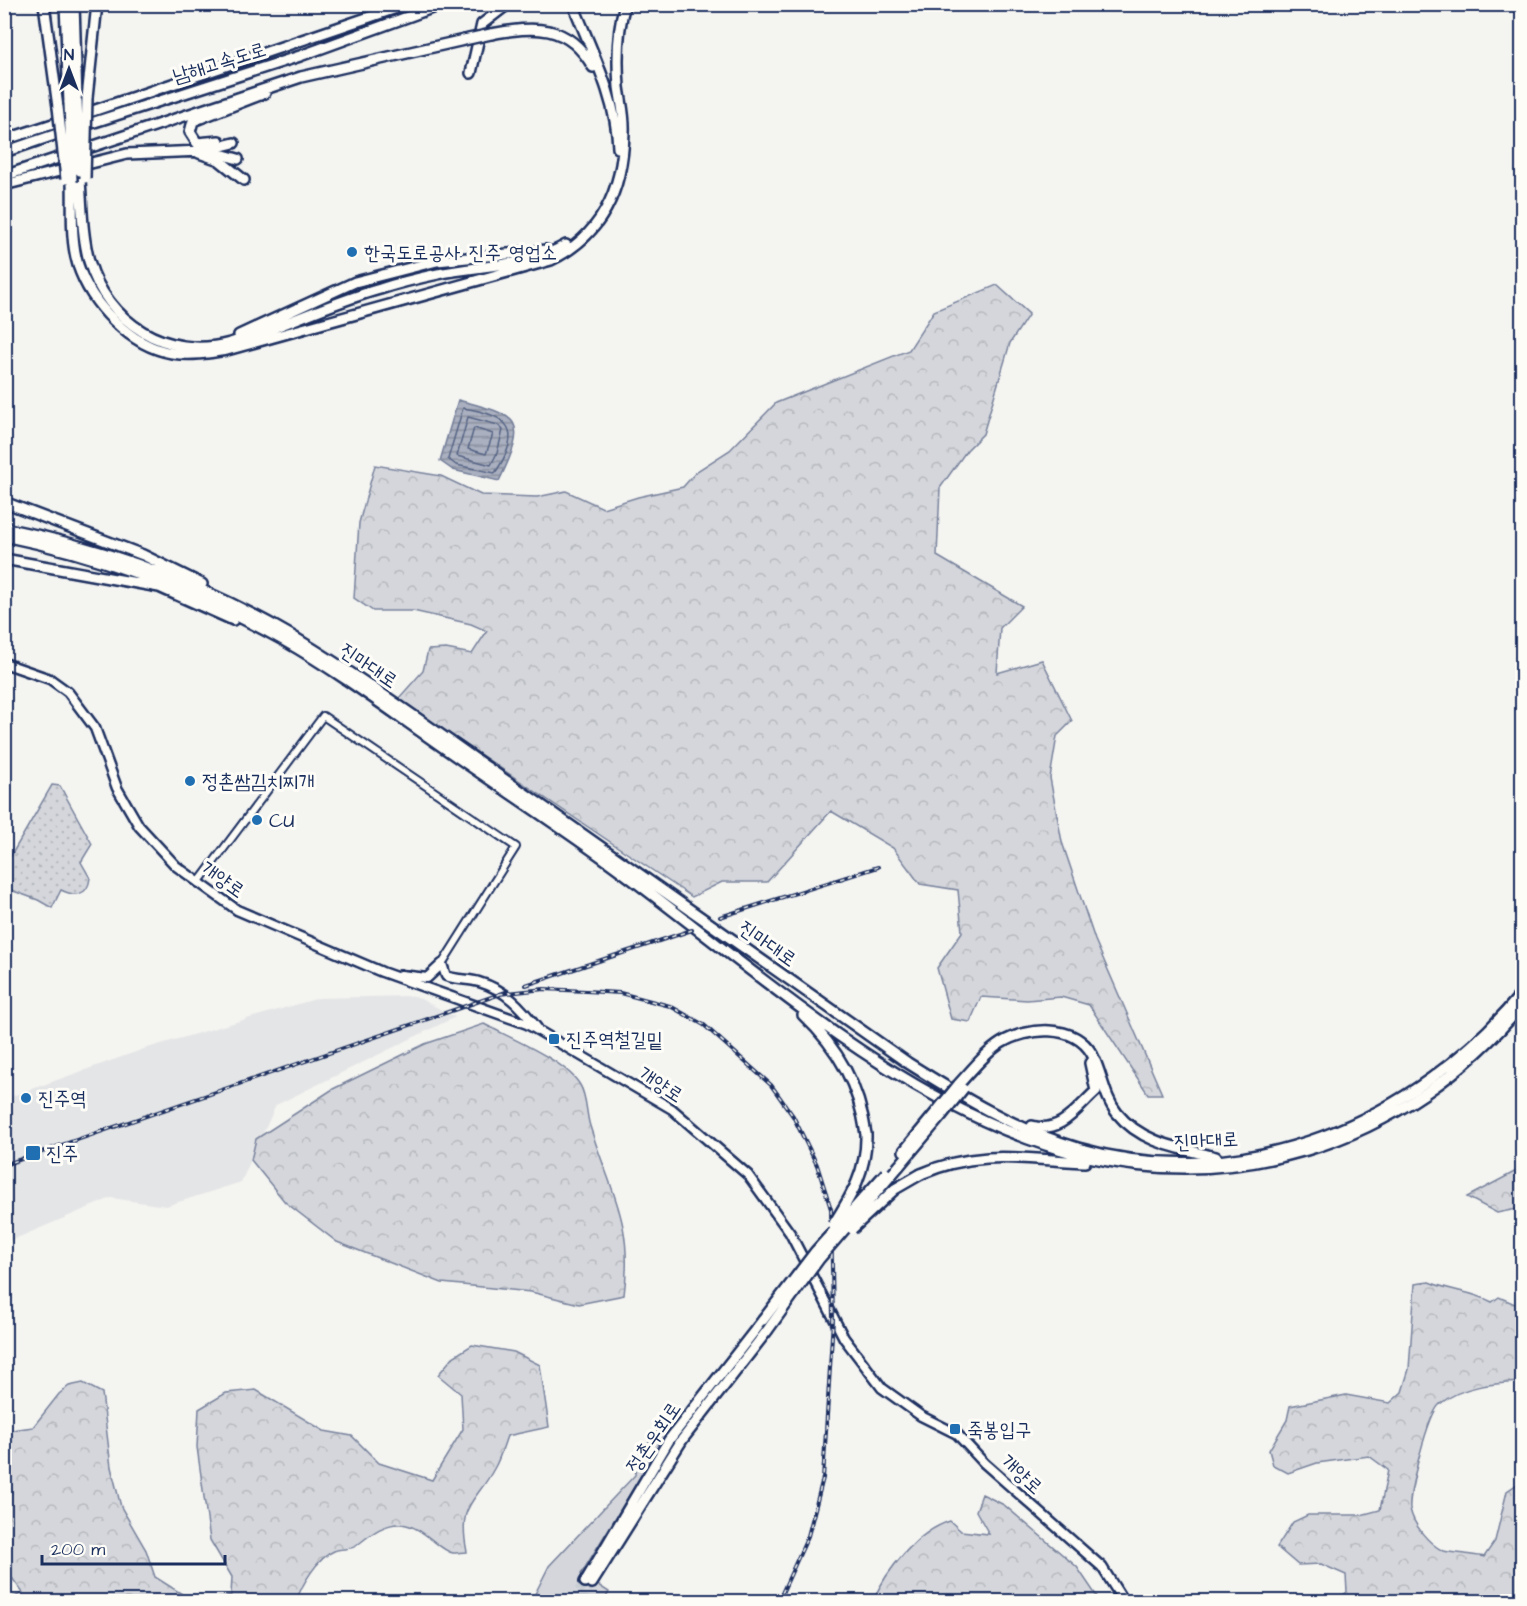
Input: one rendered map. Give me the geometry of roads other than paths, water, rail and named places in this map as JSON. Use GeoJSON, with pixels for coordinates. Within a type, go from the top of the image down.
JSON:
{"type":"FeatureCollection","features":[{"type":"Feature","properties":{"kind":"highway"},"geometry":{"type":"LineString","coordinates":[[44,4],[58,107],[76,181],[68,200],[78,214],[93,274],[104,296],[130,325],[155,339],[184,347],[229,343],[378,289],[437,274],[531,259],[560,248],[587,229],[607,200],[617,166],[618,140],[614,115],[573,4]]}},
{"type":"Feature","properties":{"kind":"highway"},"geometry":{"type":"LineString","coordinates":[[65,4],[78,101]]}},
{"type":"Feature","properties":{"kind":"highway"},"geometry":{"type":"LineString","coordinates":[[74,4],[78,101],[76,181],[78,264],[90,290],[124,330],[172,353],[214,352],[523,268],[565,253],[589,234],[607,210],[618,183],[624,133],[618,51],[625,4]]}},
{"type":"Feature","properties":{"kind":"highway"},"geometry":{"type":"LineString","coordinates":[[78,101],[97,4]]}},
{"type":"Feature","properties":{"kind":"highway","name":"남해고속도로"},"geometry":{"type":"LineString","coordinates":[[4,140],[408,4]]}},
{"type":"Feature","properties":{"kind":"highway","name":"남해고속도로"},"geometry":{"type":"LineString","coordinates":[[4,152],[300,56],[443,4]]}},
{"type":"Feature","properties":{"kind":"highway"},"geometry":{"type":"LineString","coordinates":[[471,73],[482,24],[508,4]]}},
{"type":"Feature","properties":{"kind":"highway"},"geometry":{"type":"LineString","coordinates":[[580,4],[618,110],[622,148]]}},
{"type":"Feature","properties":{"kind":"highway"},"geometry":{"type":"LineString","coordinates":[[4,176],[280,83],[491,34],[529,28],[548,30],[567,38],[589,60],[614,115]]}},
{"type":"Feature","properties":{"kind":"highway"},"geometry":{"type":"LineString","coordinates":[[4,185],[127,154],[208,150],[234,140],[200,144],[191,135],[190,128],[193,121],[253,98],[280,83]]}},
{"type":"Feature","properties":{"kind":"highway"},"geometry":{"type":"LineString","coordinates":[[208,150],[238,159]]}},
{"type":"Feature","properties":{"kind":"highway"},"geometry":{"type":"LineString","coordinates":[[191,151],[219,160],[240,174]]}},
{"type":"Feature","properties":{"kind":"highway"},"geometry":{"type":"LineString","coordinates":[[229,343],[245,330],[355,282],[437,261],[560,248]]}},
{"type":"Feature","properties":{"kind":"highway"},"geometry":{"type":"LineString","coordinates":[[5,502],[143,555],[214,590],[228,603]]}},
{"type":"Feature","properties":{"kind":"highway","name":"진마대로"},"geometry":{"type":"LineString","coordinates":[[6,532],[90,548],[137,564],[228,603],[291,636],[382,695],[908,1063],[997,1116],[1069,1145],[1154,1160],[1224,1159],[1279,1150],[1314,1140],[1358,1123],[1395,1104],[1462,1056],[1522,993]]}},
{"type":"Feature","properties":{"kind":"highway","name":"진마대로"},"geometry":{"type":"LineString","coordinates":[[6,532],[135,571],[192,594],[253,624],[368,695],[600,856],[777,991],[913,1085],[1004,1131],[1078,1156],[1117,1164],[1166,1168],[1225,1167],[1281,1158],[1361,1130],[1399,1111],[1437,1086],[1467,1062],[1522,1005]]}},
{"type":"Feature","properties":{"kind":"highway"},"geometry":{"type":"LineString","coordinates":[[4,559],[159,587],[240,623],[253,624]]}},
{"type":"Feature","properties":{"kind":"highway"},"geometry":{"type":"LineString","coordinates":[[777,991],[808,1020],[851,1076],[861,1103],[866,1134],[866,1153],[857,1187],[817,1255]]}},
{"type":"Feature","properties":{"kind":"highway"},"geometry":{"type":"LineString","coordinates":[[817,1255],[1000,1044],[1025,1033],[1053,1030],[1071,1036],[1085,1046],[1092,1054],[1117,1114],[1140,1134],[1160,1143],[1224,1159]]}},
{"type":"Feature","properties":{"kind":"highway"},"geometry":{"type":"LineString","coordinates":[[961,1087],[981,1066],[1004,1048],[1025,1038],[1051,1035],[1067,1039],[1081,1048],[1089,1060],[1096,1091],[1075,1113],[1055,1126],[1041,1128],[997,1116]]}},
{"type":"Feature","properties":{"kind":"highway"},"geometry":{"type":"LineString","coordinates":[[817,1255],[895,1189],[942,1165],[989,1156],[1117,1164]]}},
{"type":"Feature","properties":{"kind":"highway","name":"정촌우회로"},"geometry":{"type":"LineString","coordinates":[[817,1255],[767,1331],[682,1440],[589,1583],[669,1440],[817,1255]]}},
{"type":"Feature","properties":{"kind":"main road","name":"개양로"},"geometry":{"type":"LineString","coordinates":[[4,663],[50,679],[68,692],[95,728],[117,788],[139,826],[176,866],[237,910],[382,972],[527,1024],[672,1109],[748,1175],[790,1233],[844,1338],[882,1388],[921,1416],[957,1434],[1016,1492],[1102,1567],[1124,1602]]}},
{"type":"Feature","properties":{"kind":"main road"},"geometry":{"type":"LineString","coordinates":[[427,978],[442,964],[446,976],[454,979]]}},
{"type":"Feature","properties":{"kind":"main road"},"geometry":{"type":"LineString","coordinates":[[382,972],[477,982],[502,992],[518,1004],[539,1031]]}},
{"type":"Feature","properties":{"kind":"street"},"geometry":{"type":"LineString","coordinates":[[198,883],[323,716],[516,847],[442,964]]}},
{"type":"Feature","properties":{"kind":"water"},"geometry":{"type":"Polygon","coordinates":[[[458,400],[507,416],[513,423],[516,432],[514,444],[499,481],[453,470],[440,461],[458,400]]]}},
{"type":"Feature","properties":{"kind":"tunnel"},"geometry":{"type":"LineString","coordinates":[[571,1602],[585,1582]]}},
{"type":"Feature","properties":{"kind":"tunnel"},"geometry":{"type":"LineString","coordinates":[[581,1602],[592,1583]]}},
{"type":"Feature","properties":{"kind":"railway"},"geometry":{"type":"LineString","coordinates":[[720,917],[878,867]]}},
{"type":"Feature","properties":{"kind":"railway"},"geometry":{"type":"LineString","coordinates":[[526,985],[692,930]]}},
{"type":"Feature","properties":{"kind":"railway"},"geometry":{"type":"LineString","coordinates":[[499,994],[544,989],[620,993],[670,1006],[704,1025],[771,1085],[793,1116],[817,1165],[831,1209],[833,1320],[823,1478],[808,1536],[778,1602]]}},
{"type":"Feature","properties":{"kind":"railway"},"geometry":{"type":"LineString","coordinates":[[4,1165],[506,992]]}},
{"type":"Feature","properties":{"kind":"place","name":"한국도로공사 진주 영업소"},"geometry":{"type":"Point","coordinates":[352,252]}},
{"type":"Feature","properties":{"kind":"place","name":"정촌쌈김치찌개"},"geometry":{"type":"Point","coordinates":[190,781]}},
{"type":"Feature","properties":{"kind":"place","name":"CU"},"geometry":{"type":"Point","coordinates":[257,820]}},
{"type":"Feature","properties":{"kind":"place","name":"진주역철길밑"},"geometry":{"type":"Point","coordinates":[554,1039]}},
{"type":"Feature","properties":{"kind":"place","name":"진주역"},"geometry":{"type":"Point","coordinates":[26,1098]}},
{"type":"Feature","properties":{"kind":"place","name":"진주"},"geometry":{"type":"Point","coordinates":[33,1153]}},
{"type":"Feature","properties":{"kind":"place","name":"죽봉입구"},"geometry":{"type":"Point","coordinates":[955,1429]}}]}
